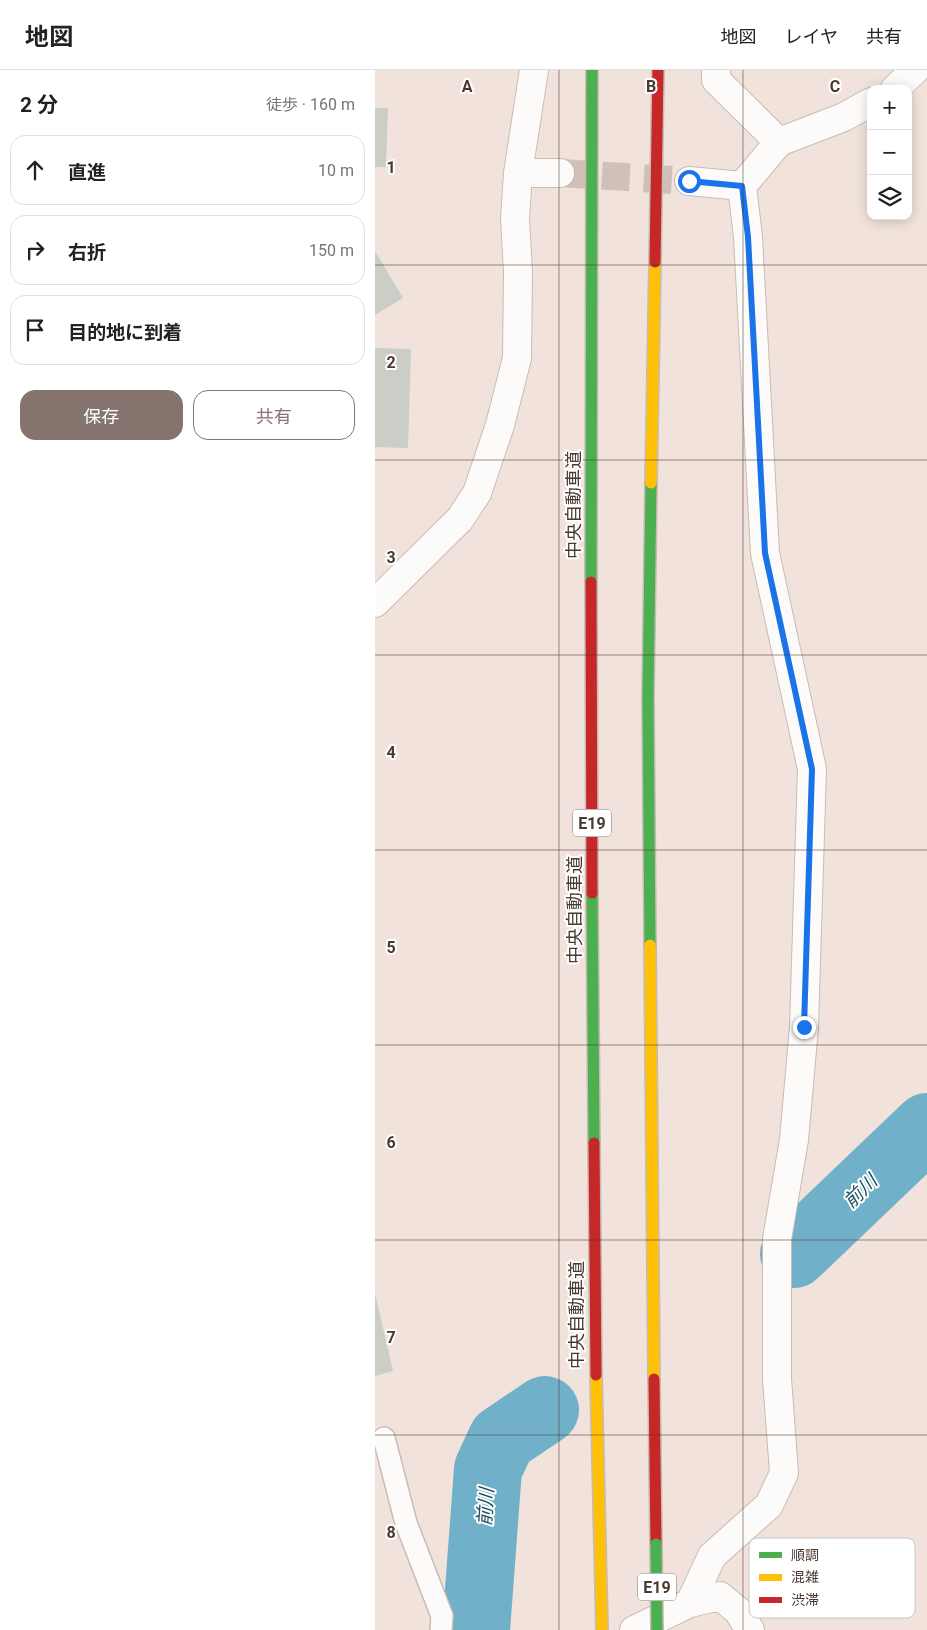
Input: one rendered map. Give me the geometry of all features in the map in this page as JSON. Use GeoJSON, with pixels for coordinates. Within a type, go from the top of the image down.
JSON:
{"type":"FeatureCollection","features":[{"type":"Feature","properties":{"kind":"highway","name":"中央自動車道"},"geometry":{"type":"LineString","coordinates":[[592,70],[591,695],[595,1404],[602,1630]]}},
{"type":"Feature","properties":{"kind":"highway","name":"E19"},"geometry":{"type":"LineString","coordinates":[[657,1630],[648,698],[658,70]]}},
{"type":"Feature","properties":{"kind":"street"},"geometry":{"type":"LineString","coordinates":[[375,603],[460,519],[477,493],[488,459],[517,358],[518,272],[515,218],[518,173],[534,70]]}},
{"type":"Feature","properties":{"kind":"street"},"geometry":{"type":"LineString","coordinates":[[716,70],[716,80],[779,142]]}},
{"type":"Feature","properties":{"kind":"street"},"geometry":{"type":"LineString","coordinates":[[899,85],[915,70]]}},
{"type":"Feature","properties":{"kind":"street"},"geometry":{"type":"LineString","coordinates":[[690,1603],[712,1556],[769,1505],[784,1472],[777,1379],[777,1239],[794,1140],[805,1017],[812,769],[765,553],[748,237],[742,186],[779,142],[844,117],[867,104]]}},
{"type":"Feature","properties":{"kind":"street"},"geometry":{"type":"LineString","coordinates":[[518,173],[560,173]]}},
{"type":"Feature","properties":{"kind":"street"},"geometry":{"type":"LineString","coordinates":[[689,181],[742,186]]}},
{"type":"Feature","properties":{"kind":"street"},"geometry":{"type":"LineString","coordinates":[[634,1630],[690,1603],[720,1596],[738,1611],[750,1630]]}},
{"type":"Feature","properties":{"kind":"lane"},"geometry":{"type":"LineString","coordinates":[[384,1438],[406,1523],[442,1616],[441,1630]]}},
{"type":"Feature","properties":{"kind":"building"},"geometry":{"type":"Polygon","coordinates":[[[375,108],[388,108],[386,167],[375,167],[375,108]]]}},
{"type":"Feature","properties":{"kind":"building"},"geometry":{"type":"Polygon","coordinates":[[[375,251],[403,298],[375,315],[375,251]]]}},
{"type":"Feature","properties":{"kind":"building"},"geometry":{"type":"Polygon","coordinates":[[[375,348],[411,349],[408,448],[375,447],[375,348]]]}},
{"type":"Feature","properties":{"kind":"building"},"geometry":{"type":"Polygon","coordinates":[[[375,1293],[393,1371],[375,1376],[375,1293]]]}},
{"type":"Feature","properties":{"kind":"waterway","name":"前川"},"geometry":{"type":"LineString","coordinates":[[794,1254],[927,1127]]}},
{"type":"Feature","properties":{"kind":"waterway","name":"前川"},"geometry":{"type":"LineString","coordinates":[[476,1630],[488,1469],[502,1439],[545,1410]]}},
{"type":"Feature","properties":{"kind":"tunnel"},"geometry":{"type":"LineString","coordinates":[[560,173],[689,181]]}},
{"type":"Feature","properties":{"kind":"traffic: fast"},"geometry":{"type":"LineString","coordinates":[[591,582],[592,70]]}},
{"type":"Feature","properties":{"kind":"traffic: fast"},"geometry":{"type":"LineString","coordinates":[[650,945],[648,698],[651,483]]}},
{"type":"Feature","properties":{"kind":"traffic: fast"},"geometry":{"type":"LineString","coordinates":[[592,893],[594,1143]]}},
{"type":"Feature","properties":{"kind":"traffic: fast"},"geometry":{"type":"LineString","coordinates":[[656,1544],[657,1630]]}},
{"type":"Feature","properties":{"kind":"traffic: slow"},"geometry":{"type":"LineString","coordinates":[[651,483],[655,262]]}},
{"type":"Feature","properties":{"kind":"traffic: slow"},"geometry":{"type":"LineString","coordinates":[[650,945],[654,1379]]}},
{"type":"Feature","properties":{"kind":"traffic: slow"},"geometry":{"type":"LineString","coordinates":[[596,1375],[602,1630]]}},
{"type":"Feature","properties":{"kind":"traffic: jam"},"geometry":{"type":"LineString","coordinates":[[655,262],[658,70]]}},
{"type":"Feature","properties":{"kind":"traffic: jam"},"geometry":{"type":"LineString","coordinates":[[591,582],[592,893]]}},
{"type":"Feature","properties":{"kind":"traffic: jam"},"geometry":{"type":"LineString","coordinates":[[594,1143],[596,1375]]}},
{"type":"Feature","properties":{"kind":"traffic: jam"},"geometry":{"type":"LineString","coordinates":[[654,1379],[656,1544]]}},
{"type":"Feature","properties":{"kind":"route"},"geometry":{"type":"LineString","coordinates":[[689,181],[742,186],[748,237],[765,553],[812,769],[804,1027]]}}]}
